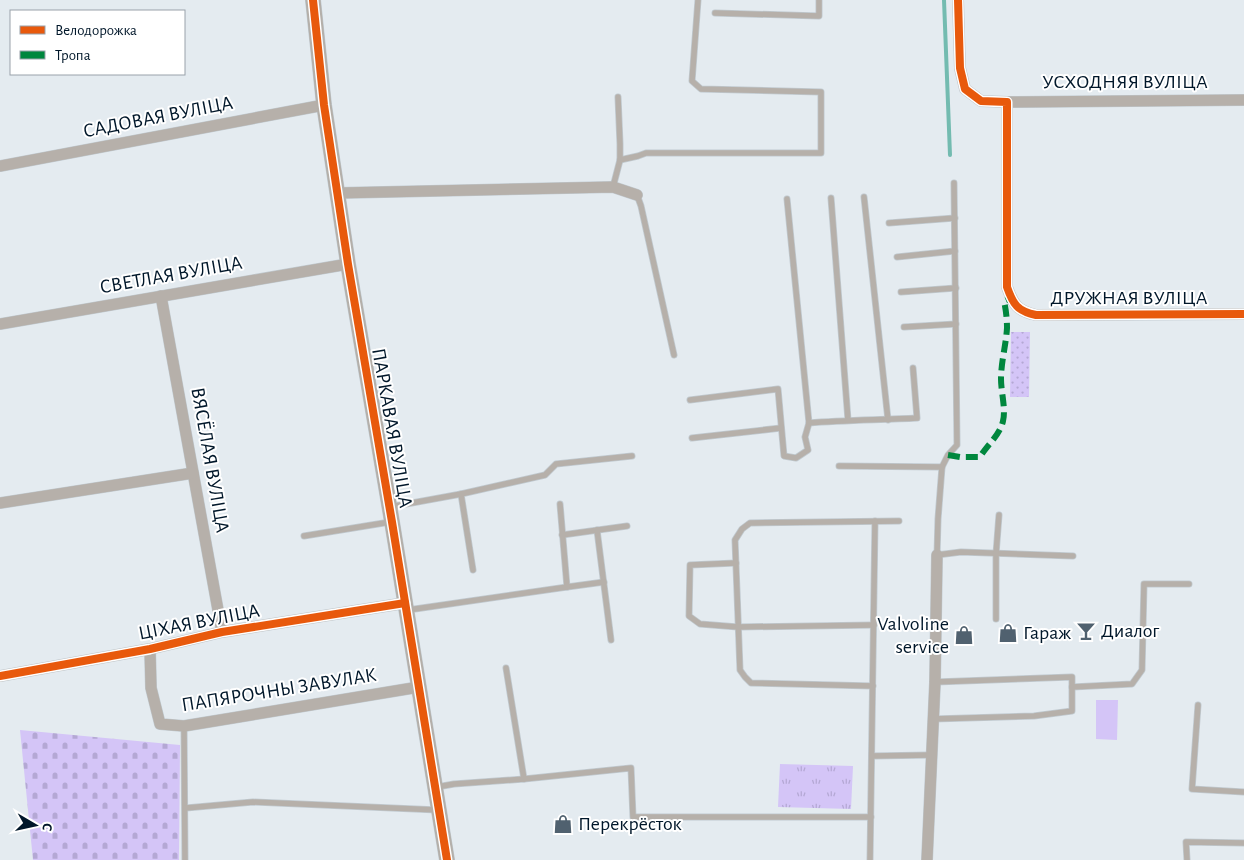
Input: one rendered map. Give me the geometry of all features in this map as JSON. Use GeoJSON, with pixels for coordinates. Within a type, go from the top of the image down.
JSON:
{"type":"FeatureCollection","features":[{"type":"Feature","properties":{"kind":"street","name":"ПАРКАВАЯ ВУЛІЦА"},"geometry":{"type":"LineString","coordinates":[[314,0],[324,105],[348,264],[391,514],[446,860]]}},
{"type":"Feature","properties":{"kind":"street","name":"УСХОДНЯЯ ВУЛІЦА"},"geometry":{"type":"LineString","coordinates":[[958,0],[960,68],[965,89],[981,101],[1244,100]]}},
{"type":"Feature","properties":{"kind":"street","name":"ДРУЖНАЯ ВУЛІЦА"},"geometry":{"type":"LineString","coordinates":[[1007,102],[1007,287],[1017,307],[1026,313],[1036,315],[1244,314]]}},
{"type":"Feature","properties":{"kind":"street","name":"САДОВАЯ ВУЛІЦА"},"geometry":{"type":"LineString","coordinates":[[0,166],[324,105]]}},
{"type":"Feature","properties":{"kind":"street"},"geometry":{"type":"LineString","coordinates":[[338,193],[613,187],[637,195]]}},
{"type":"Feature","properties":{"kind":"street","name":"СВЕТЛАЯ ВУЛІЦА"},"geometry":{"type":"LineString","coordinates":[[0,324],[348,264]]}},
{"type":"Feature","properties":{"kind":"street","name":"ВЯСЁЛАЯ ВУЛІЦА"},"geometry":{"type":"LineString","coordinates":[[161,296],[222,632]]}},
{"type":"Feature","properties":{"kind":"street"},"geometry":{"type":"LineString","coordinates":[[0,503],[193,473]]}},
{"type":"Feature","properties":{"kind":"street"},"geometry":{"type":"LineString","coordinates":[[927,860],[935,682],[937,555]]}},
{"type":"Feature","properties":{"kind":"street","name":"ЦІХАЯ ВУЛІЦА"},"geometry":{"type":"LineString","coordinates":[[0,676],[150,649],[222,632],[406,607]]}},
{"type":"Feature","properties":{"kind":"street","name":"ПАПЯРОЧНЫ ЗАВУЛАК"},"geometry":{"type":"LineString","coordinates":[[150,649],[151,688],[160,724],[184,726],[419,687]]}},
{"type":"Feature","properties":{"kind":"lane"},"geometry":{"type":"LineString","coordinates":[[620,160],[646,153],[821,153],[821,92],[702,89],[692,81],[698,0]]}},
{"type":"Feature","properties":{"kind":"lane"},"geometry":{"type":"LineString","coordinates":[[715,13],[819,16],[820,0]]}},
{"type":"Feature","properties":{"kind":"lane"},"geometry":{"type":"LineString","coordinates":[[613,187],[620,160],[618,97]]}},
{"type":"Feature","properties":{"kind":"lane"},"geometry":{"type":"LineString","coordinates":[[954,183],[957,445],[948,455],[942,467],[937,555],[961,552],[1073,556]]}},
{"type":"Feature","properties":{"kind":"lane"},"geometry":{"type":"LineString","coordinates":[[637,195],[674,355]]}},
{"type":"Feature","properties":{"kind":"lane"},"geometry":{"type":"LineString","coordinates":[[864,197],[888,420]]}},
{"type":"Feature","properties":{"kind":"lane"},"geometry":{"type":"LineString","coordinates":[[831,198],[848,420]]}},
{"type":"Feature","properties":{"kind":"lane"},"geometry":{"type":"LineString","coordinates":[[690,400],[778,389],[784,456],[796,458],[808,450],[806,437],[809,423],[788,199]]}},
{"type":"Feature","properties":{"kind":"lane"},"geometry":{"type":"LineString","coordinates":[[889,223],[955,218]]}},
{"type":"Feature","properties":{"kind":"lane"},"geometry":{"type":"LineString","coordinates":[[897,257],[955,251]]}},
{"type":"Feature","properties":{"kind":"lane"},"geometry":{"type":"LineString","coordinates":[[902,292],[956,288]]}},
{"type":"Feature","properties":{"kind":"lane"},"geometry":{"type":"LineString","coordinates":[[904,327],[956,324]]}},
{"type":"Feature","properties":{"kind":"lane"},"geometry":{"type":"LineString","coordinates":[[809,423],[917,418],[913,368]]}},
{"type":"Feature","properties":{"kind":"lane"},"geometry":{"type":"LineString","coordinates":[[692,438],[781,428]]}},
{"type":"Feature","properties":{"kind":"lane"},"geometry":{"type":"LineString","coordinates":[[304,536],[461,494],[545,475],[556,464],[632,456]]}},
{"type":"Feature","properties":{"kind":"lane"},"geometry":{"type":"LineString","coordinates":[[839,466],[942,467]]}},
{"type":"Feature","properties":{"kind":"lane"},"geometry":{"type":"LineString","coordinates":[[461,494],[473,570]]}},
{"type":"Feature","properties":{"kind":"lane"},"geometry":{"type":"LineString","coordinates":[[560,504],[567,587]]}},
{"type":"Feature","properties":{"kind":"lane"},"geometry":{"type":"LineString","coordinates":[[996,619],[996,554],[999,515]]}},
{"type":"Feature","properties":{"kind":"lane"},"geometry":{"type":"LineString","coordinates":[[870,860],[875,521]]}},
{"type":"Feature","properties":{"kind":"lane"},"geometry":{"type":"LineString","coordinates":[[873,686],[751,683],[744,677],[740,670],[735,540],[742,529],[750,523],[899,521]]}},
{"type":"Feature","properties":{"kind":"lane"},"geometry":{"type":"LineString","coordinates":[[562,535],[627,526]]}},
{"type":"Feature","properties":{"kind":"lane"},"geometry":{"type":"LineString","coordinates":[[597,530],[611,640]]}},
{"type":"Feature","properties":{"kind":"lane"},"geometry":{"type":"LineString","coordinates":[[736,563],[690,565],[689,616],[700,624],[738,627],[874,625]]}},
{"type":"Feature","properties":{"kind":"lane"},"geometry":{"type":"LineString","coordinates":[[406,607],[604,582]]}},
{"type":"Feature","properties":{"kind":"lane"},"geometry":{"type":"LineString","coordinates":[[1072,687],[1132,684],[1142,670],[1144,584],[1189,584]]}},
{"type":"Feature","properties":{"kind":"lane"},"geometry":{"type":"LineString","coordinates":[[506,668],[524,779]]}},
{"type":"Feature","properties":{"kind":"lane"},"geometry":{"type":"LineString","coordinates":[[933,719],[1034,716],[1072,711],[1072,677],[935,682]]}},
{"type":"Feature","properties":{"kind":"lane"},"geometry":{"type":"LineString","coordinates":[[1198,705],[1192,789],[1244,792]]}},
{"type":"Feature","properties":{"kind":"lane"},"geometry":{"type":"LineString","coordinates":[[184,726],[185,860]]}},
{"type":"Feature","properties":{"kind":"lane"},"geometry":{"type":"LineString","coordinates":[[872,756],[931,755]]}},
{"type":"Feature","properties":{"kind":"lane"},"geometry":{"type":"LineString","coordinates":[[435,788],[454,784],[631,768],[633,817],[871,817]]}},
{"type":"Feature","properties":{"kind":"lane"},"geometry":{"type":"LineString","coordinates":[[186,808],[253,802],[438,810]]}},
{"type":"Feature","properties":{"kind":"lane"},"geometry":{"type":"LineString","coordinates":[[1187,860],[1186,842],[1244,843]]}},
{"type":"Feature","properties":{"kind":"green space"},"geometry":{"type":"Polygon","coordinates":[[[1011,332],[1030,332],[1029,397],[1010,397],[1011,332]]]}},
{"type":"Feature","properties":{"kind":"green space"},"geometry":{"type":"Polygon","coordinates":[[[1096,700],[1118,700],[1117,740],[1096,739],[1096,700]]]}},
{"type":"Feature","properties":{"kind":"green space"},"geometry":{"type":"Polygon","coordinates":[[[20,730],[180,745],[179,860],[33,860],[20,730]]]}},
{"type":"Feature","properties":{"kind":"green space"},"geometry":{"type":"Polygon","coordinates":[[[780,764],[853,766],[851,809],[778,807],[780,764]]]}},
{"type":"Feature","properties":{"kind":"waterway"},"geometry":{"type":"LineString","coordinates":[[944,0],[950,155]]}},
{"type":"Feature","properties":{"kind":"marked path"},"geometry":{"type":"LineString","coordinates":[[948,455],[980,457],[1001,426],[1004,411],[1001,373],[1007,328],[1004,301],[1011,298]]}},
{"type":"Feature","properties":{"kind":"cycle path"},"geometry":{"type":"LineString","coordinates":[[313,0],[324,105],[348,264],[447,860]]}},
{"type":"Feature","properties":{"kind":"cycle path"},"geometry":{"type":"LineString","coordinates":[[958,0],[960,68],[965,89],[981,101],[1007,102],[1007,287],[1011,298],[1017,306],[1024,311],[1036,315],[1244,314]]}},
{"type":"Feature","properties":{"kind":"cycle path"},"geometry":{"type":"LineString","coordinates":[[0,676],[150,649],[222,632],[405,603]]}},
{"type":"Feature","properties":{"kind":"place","name":"Диалог"},"geometry":{"type":"Point","coordinates":[1086,631]}},
{"type":"Feature","properties":{"kind":"place","name":"Гараж"},"geometry":{"type":"Point","coordinates":[1008,633]}},
{"type":"Feature","properties":{"kind":"place","name":"Valvoline service"},"geometry":{"type":"Point","coordinates":[964,635]}},
{"type":"Feature","properties":{"kind":"place","name":"Перекрёсток"},"geometry":{"type":"Point","coordinates":[563,824]}}]}
